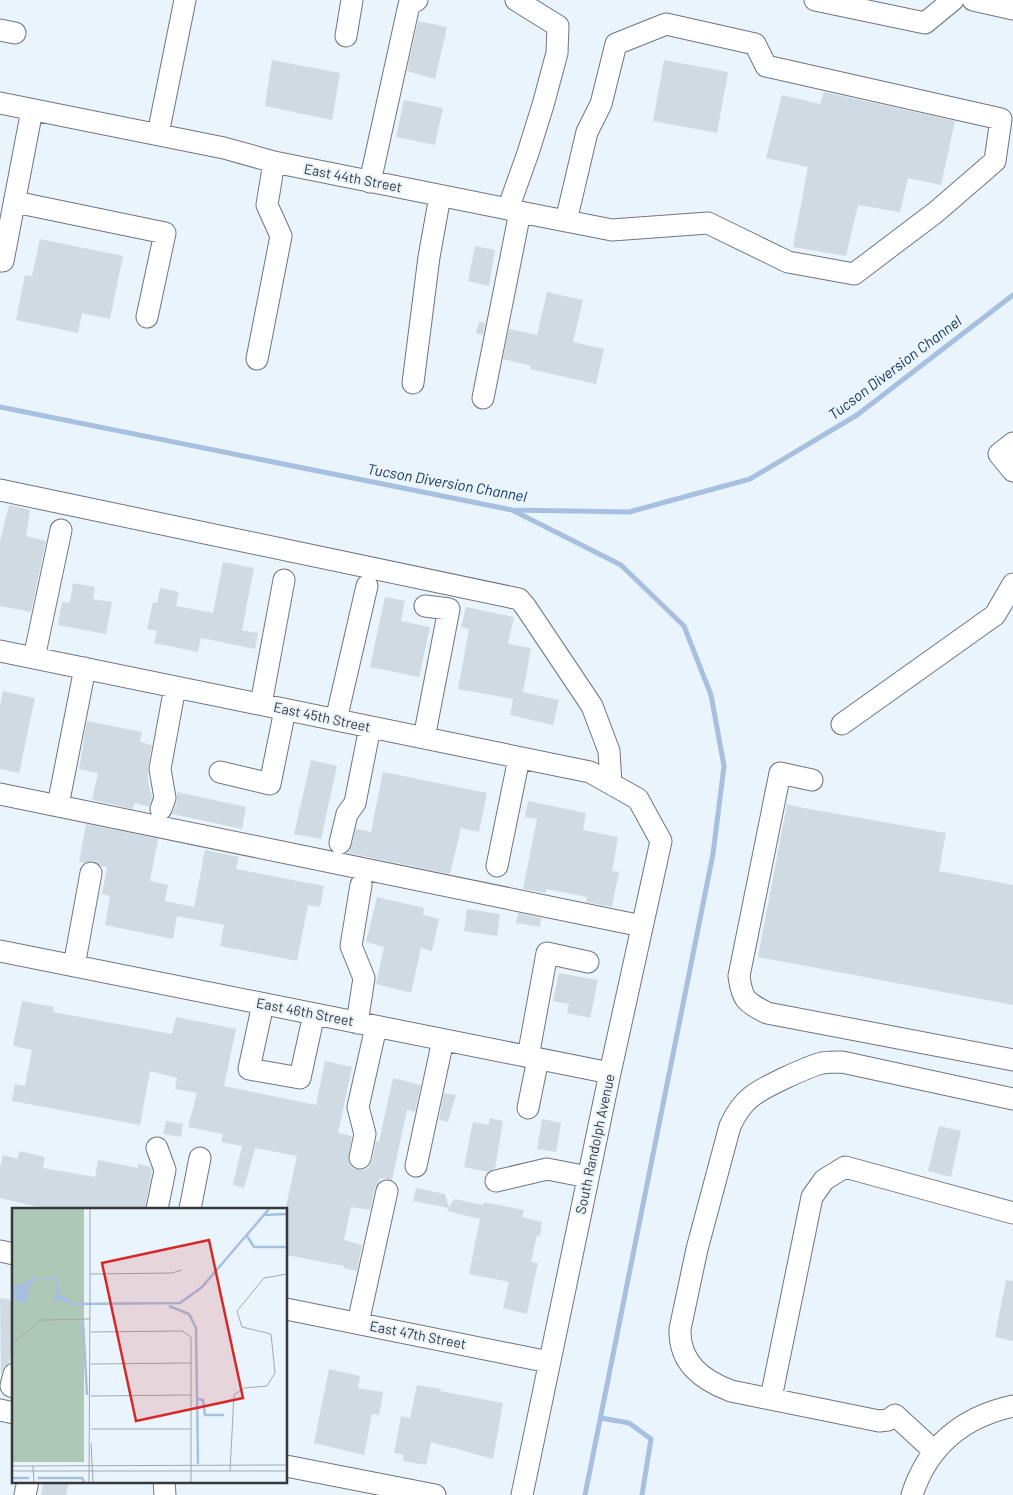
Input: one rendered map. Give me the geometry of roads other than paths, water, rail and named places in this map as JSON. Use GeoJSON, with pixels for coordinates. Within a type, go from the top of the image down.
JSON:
{"type":"FeatureCollection","features":[{"type":"Feature","properties":{"kind":"street"},"geometry":{"type":"LineString","coordinates":[[158,134],[184,0]]}},
{"type":"Feature","properties":{"kind":"street"},"geometry":{"type":"LineString","coordinates":[[346,36],[352,0]]}},
{"type":"Feature","properties":{"kind":"street"},"geometry":{"type":"LineString","coordinates":[[483,398],[514,210],[557,53],[558,26],[516,0]]}},
{"type":"Feature","properties":{"kind":"street"},"geometry":{"type":"LineString","coordinates":[[815,0],[925,23],[953,0]]}},
{"type":"Feature","properties":{"kind":"street"},"geometry":{"type":"LineString","coordinates":[[973,0],[1013,8]]}},
{"type":"Feature","properties":{"kind":"street"},"geometry":{"type":"LineString","coordinates":[[370,182],[413,2]]}},
{"type":"Feature","properties":{"kind":"street","name":"East 44th Street"},"geometry":{"type":"LineString","coordinates":[[0,103],[224,148],[274,162],[370,182],[514,210],[566,221],[612,230],[708,223],[788,262],[854,274],[936,212],[996,161],[1002,119],[766,66],[755,44],[666,24],[616,44],[601,104],[587,132],[566,221]]}},
{"type":"Feature","properties":{"kind":"street"},"geometry":{"type":"LineString","coordinates":[[0,261],[3,261],[32,110]]}},
{"type":"Feature","properties":{"kind":"street"},"geometry":{"type":"LineString","coordinates":[[257,359],[281,236],[267,205],[274,162]]}},
{"type":"Feature","properties":{"kind":"street"},"geometry":{"type":"LineString","coordinates":[[413,383],[429,257],[440,196]]}},
{"type":"Feature","properties":{"kind":"street"},"geometry":{"type":"LineString","coordinates":[[14,202],[165,233],[147,317]]}},
{"type":"Feature","properties":{"kind":"street"},"geometry":{"type":"LineString","coordinates":[[1013,443],[999,454],[1013,471]]}},
{"type":"Feature","properties":{"kind":"street"},"geometry":{"type":"LineString","coordinates":[[0,490],[518,599],[525,606],[592,706],[609,751],[611,784]]}},
{"type":"Feature","properties":{"kind":"street"},"geometry":{"type":"LineString","coordinates":[[34,658],[61,530]]}},
{"type":"Feature","properties":{"kind":"street"},"geometry":{"type":"LineString","coordinates":[[261,704],[284,580]]}},
{"type":"Feature","properties":{"kind":"street"},"geometry":{"type":"LineString","coordinates":[[842,724],[995,615],[1013,584]]}},
{"type":"Feature","properties":{"kind":"street"},"geometry":{"type":"LineString","coordinates":[[336,720],[367,586]]}},
{"type":"Feature","properties":{"kind":"street"},"geometry":{"type":"LineString","coordinates":[[424,738],[449,609],[425,606]]}},
{"type":"Feature","properties":{"kind":"street","name":"East 45th Street"},"geometry":{"type":"LineString","coordinates":[[0,651],[590,772],[638,799]]}},
{"type":"Feature","properties":{"kind":"street"},"geometry":{"type":"LineString","coordinates":[[60,795],[85,668]]}},
{"type":"Feature","properties":{"kind":"street"},"geometry":{"type":"LineString","coordinates":[[161,809],[165,798],[160,769],[175,687]]}},
{"type":"Feature","properties":{"kind":"street"},"geometry":{"type":"LineString","coordinates":[[220,772],[270,784],[285,710]]}},
{"type":"Feature","properties":{"kind":"street"},"geometry":{"type":"LineString","coordinates":[[340,843],[347,814],[354,803],[370,727]]}},
{"type":"Feature","properties":{"kind":"street"},"geometry":{"type":"LineString","coordinates":[[497,866],[519,758]]}},
{"type":"Feature","properties":{"kind":"street"},"geometry":{"type":"LineString","coordinates":[[812,780],[780,773],[739,976],[742,995],[754,1006],[767,1013],[1013,1060]]}},
{"type":"Feature","properties":{"kind":"street"},"geometry":{"type":"LineString","coordinates":[[0,794],[642,926]]}},
{"type":"Feature","properties":{"kind":"street","name":"South Randolph Avenue"},"geometry":{"type":"LineString","coordinates":[[522,1495],[588,1176],[661,841],[638,799]]}},
{"type":"Feature","properties":{"kind":"street"},"geometry":{"type":"LineString","coordinates":[[74,966],[92,873]]}},
{"type":"Feature","properties":{"kind":"street"},"geometry":{"type":"LineString","coordinates":[[360,1158],[365,1134],[358,1107],[366,1025],[364,978],[351,946],[361,885]]}},
{"type":"Feature","properties":{"kind":"street","name":"East 46th Street"},"geometry":{"type":"LineString","coordinates":[[0,952],[610,1073]]}},
{"type":"Feature","properties":{"kind":"street"},"geometry":{"type":"LineString","coordinates":[[528,1108],[547,953],[588,962]]}},
{"type":"Feature","properties":{"kind":"street"},"geometry":{"type":"LineString","coordinates":[[263,1004],[249,1069],[300,1078],[314,1014]]}},
{"type":"Feature","properties":{"kind":"street"},"geometry":{"type":"LineString","coordinates":[[416,1166],[443,1040]]}},
{"type":"Feature","properties":{"kind":"street"},"geometry":{"type":"LineString","coordinates":[[934,1452],[895,1415],[888,1420],[879,1421],[731,1391],[712,1383],[698,1373],[689,1362],[679,1339],[697,1249],[730,1126],[741,1107],[759,1092],[813,1067],[833,1062],[842,1062],[1013,1099]]}},
{"type":"Feature","properties":{"kind":"street"},"geometry":{"type":"LineString","coordinates":[[156,1208],[165,1170],[157,1148]]}},
{"type":"Feature","properties":{"kind":"street"},"geometry":{"type":"LineString","coordinates":[[190,1208],[200,1158]]}},
{"type":"Feature","properties":{"kind":"street"},"geometry":{"type":"LineString","coordinates":[[771,1398],[812,1197],[824,1180],[845,1167],[1013,1213]]}},
{"type":"Feature","properties":{"kind":"street"},"geometry":{"type":"LineString","coordinates":[[496,1181],[547,1169],[588,1176]]}},
{"type":"Feature","properties":{"kind":"street"},"geometry":{"type":"LineString","coordinates":[[358,1323],[388,1191]]}},
{"type":"Feature","properties":{"kind":"street","name":"East 47th Street"},"geometry":{"type":"LineString","coordinates":[[288,1309],[549,1362]]}},
{"type":"Feature","properties":{"kind":"street"},"geometry":{"type":"LineString","coordinates":[[912,1495],[926,1462],[950,1434],[967,1423],[1013,1406]]}},
{"type":"Feature","properties":{"kind":"street"},"geometry":{"type":"LineString","coordinates":[[288,1466],[434,1495]]}},
{"type":"Feature","properties":{"kind":"street"},"geometry":{"type":"LineString","coordinates":[[25,1495],[28,1482]]}},
{"type":"Feature","properties":{"kind":"street"},"geometry":{"type":"LineString","coordinates":[[164,1482],[165,1495]]}},
{"type":"Feature","properties":{"kind":"waterway","name":"Tucson Diversion Channel"},"geometry":{"type":"LineString","coordinates":[[0,407],[512,510],[629,512],[750,479],[857,415],[1013,295]]}},
{"type":"Feature","properties":{"kind":"waterway"},"geometry":{"type":"LineString","coordinates":[[512,510],[621,565],[684,626],[711,695],[724,766],[713,854],[585,1495]]}},
{"type":"Feature","properties":{"kind":"waterway"},"geometry":{"type":"LineString","coordinates":[[601,1418],[629,1423],[651,1439],[642,1495]]}}]}
